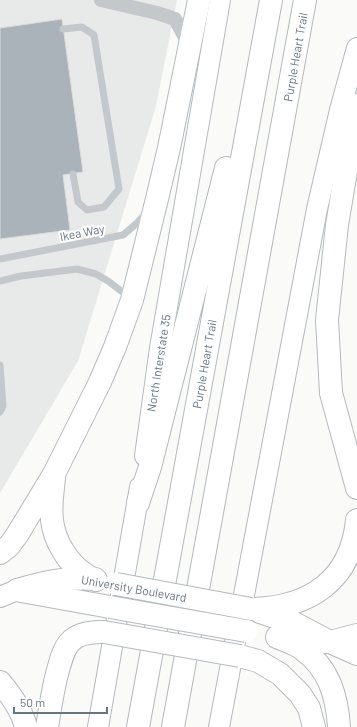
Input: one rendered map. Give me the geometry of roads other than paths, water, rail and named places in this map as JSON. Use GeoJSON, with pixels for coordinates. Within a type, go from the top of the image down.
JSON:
{"type":"FeatureCollection","features":[{"type":"Feature","properties":{"kind":"main road"},"geometry":{"type":"LineString","coordinates":[[0,553],[9,546],[17,535],[54,474],[100,382],[115,347],[132,300],[169,148],[199,0]]}},
{"type":"Feature","properties":{"kind":"main road","name":"North Interstate 35"},"geometry":{"type":"LineString","coordinates":[[98,727],[138,503],[160,348],[220,0]]}},
{"type":"Feature","properties":{"kind":"main road"},"geometry":{"type":"LineString","coordinates":[[138,503],[150,468],[231,147],[257,0]]}},
{"type":"Feature","properties":{"kind":"main road","name":"Purple Heart Trail"},"geometry":{"type":"LineString","coordinates":[[138,727],[270,0]]}},
{"type":"Feature","properties":{"kind":"main road","name":"Purple Heart Trail"},"geometry":{"type":"LineString","coordinates":[[172,727],[306,0]]}},
{"type":"Feature","properties":{"kind":"main road"},"geometry":{"type":"LineString","coordinates":[[219,727],[317,209],[340,110],[357,48]]}},
{"type":"Feature","properties":{"kind":"main road"},"geometry":{"type":"LineString","coordinates":[[357,105],[338,225],[327,320],[331,393],[356,486],[357,514]]}},
{"type":"Feature","properties":{"kind":"main road"},"geometry":{"type":"LineString","coordinates":[[54,474],[52,521],[56,536],[76,568],[85,575],[106,582]]}},
{"type":"Feature","properties":{"kind":"main road"},"geometry":{"type":"LineString","coordinates":[[251,609],[267,609],[289,605],[316,594],[325,587],[346,562],[354,539],[357,520]]}},
{"type":"Feature","properties":{"kind":"main road","name":"University Boulevard"},"geometry":{"type":"LineString","coordinates":[[6,592],[47,581],[65,578],[80,578],[251,609]]}},
{"type":"Feature","properties":{"kind":"main road","name":"University Boulevard"},"geometry":{"type":"LineString","coordinates":[[6,592],[110,607],[277,637]]}},
{"type":"Feature","properties":{"kind":"main road"},"geometry":{"type":"LineString","coordinates":[[251,609],[294,623],[357,654]]}},
{"type":"Feature","properties":{"kind":"main road"},"geometry":{"type":"LineString","coordinates":[[47,727],[52,698],[64,649],[80,634],[93,632],[104,632],[241,657],[265,664],[276,671],[300,694],[309,708],[314,727]]}},
{"type":"Feature","properties":{"kind":"main road"},"geometry":{"type":"LineString","coordinates":[[241,657],[263,657],[277,655],[357,635]]}},
{"type":"Feature","properties":{"kind":"main road"},"geometry":{"type":"LineString","coordinates":[[277,637],[289,640],[330,642]]}},
{"type":"Feature","properties":{"kind":"main road"},"geometry":{"type":"LineString","coordinates":[[277,637],[302,648],[313,658],[328,678],[337,700],[339,727]]}},
{"type":"Feature","properties":{"kind":"main road"},"geometry":{"type":"LineString","coordinates":[[0,682],[15,702],[24,719],[26,727]]}},
{"type":"Feature","properties":{"kind":"street"},"geometry":{"type":"LineString","coordinates":[[101,0],[157,13],[175,19],[190,46]]}},
{"type":"Feature","properties":{"kind":"lane"},"geometry":{"type":"LineString","coordinates":[[63,29],[82,27],[94,35],[119,189],[104,207],[87,210],[78,202],[73,174]]}},
{"type":"Feature","properties":{"kind":"lane","name":"Ikea Way"},"geometry":{"type":"LineString","coordinates":[[0,258],[123,235],[156,203]]}},
{"type":"Feature","properties":{"kind":"lane"},"geometry":{"type":"LineString","coordinates":[[0,281],[77,269],[96,274],[108,281],[132,300]]}},
{"type":"Feature","properties":{"kind":"lane"},"geometry":{"type":"LineString","coordinates":[[0,365],[3,406],[0,412]]}}]}
